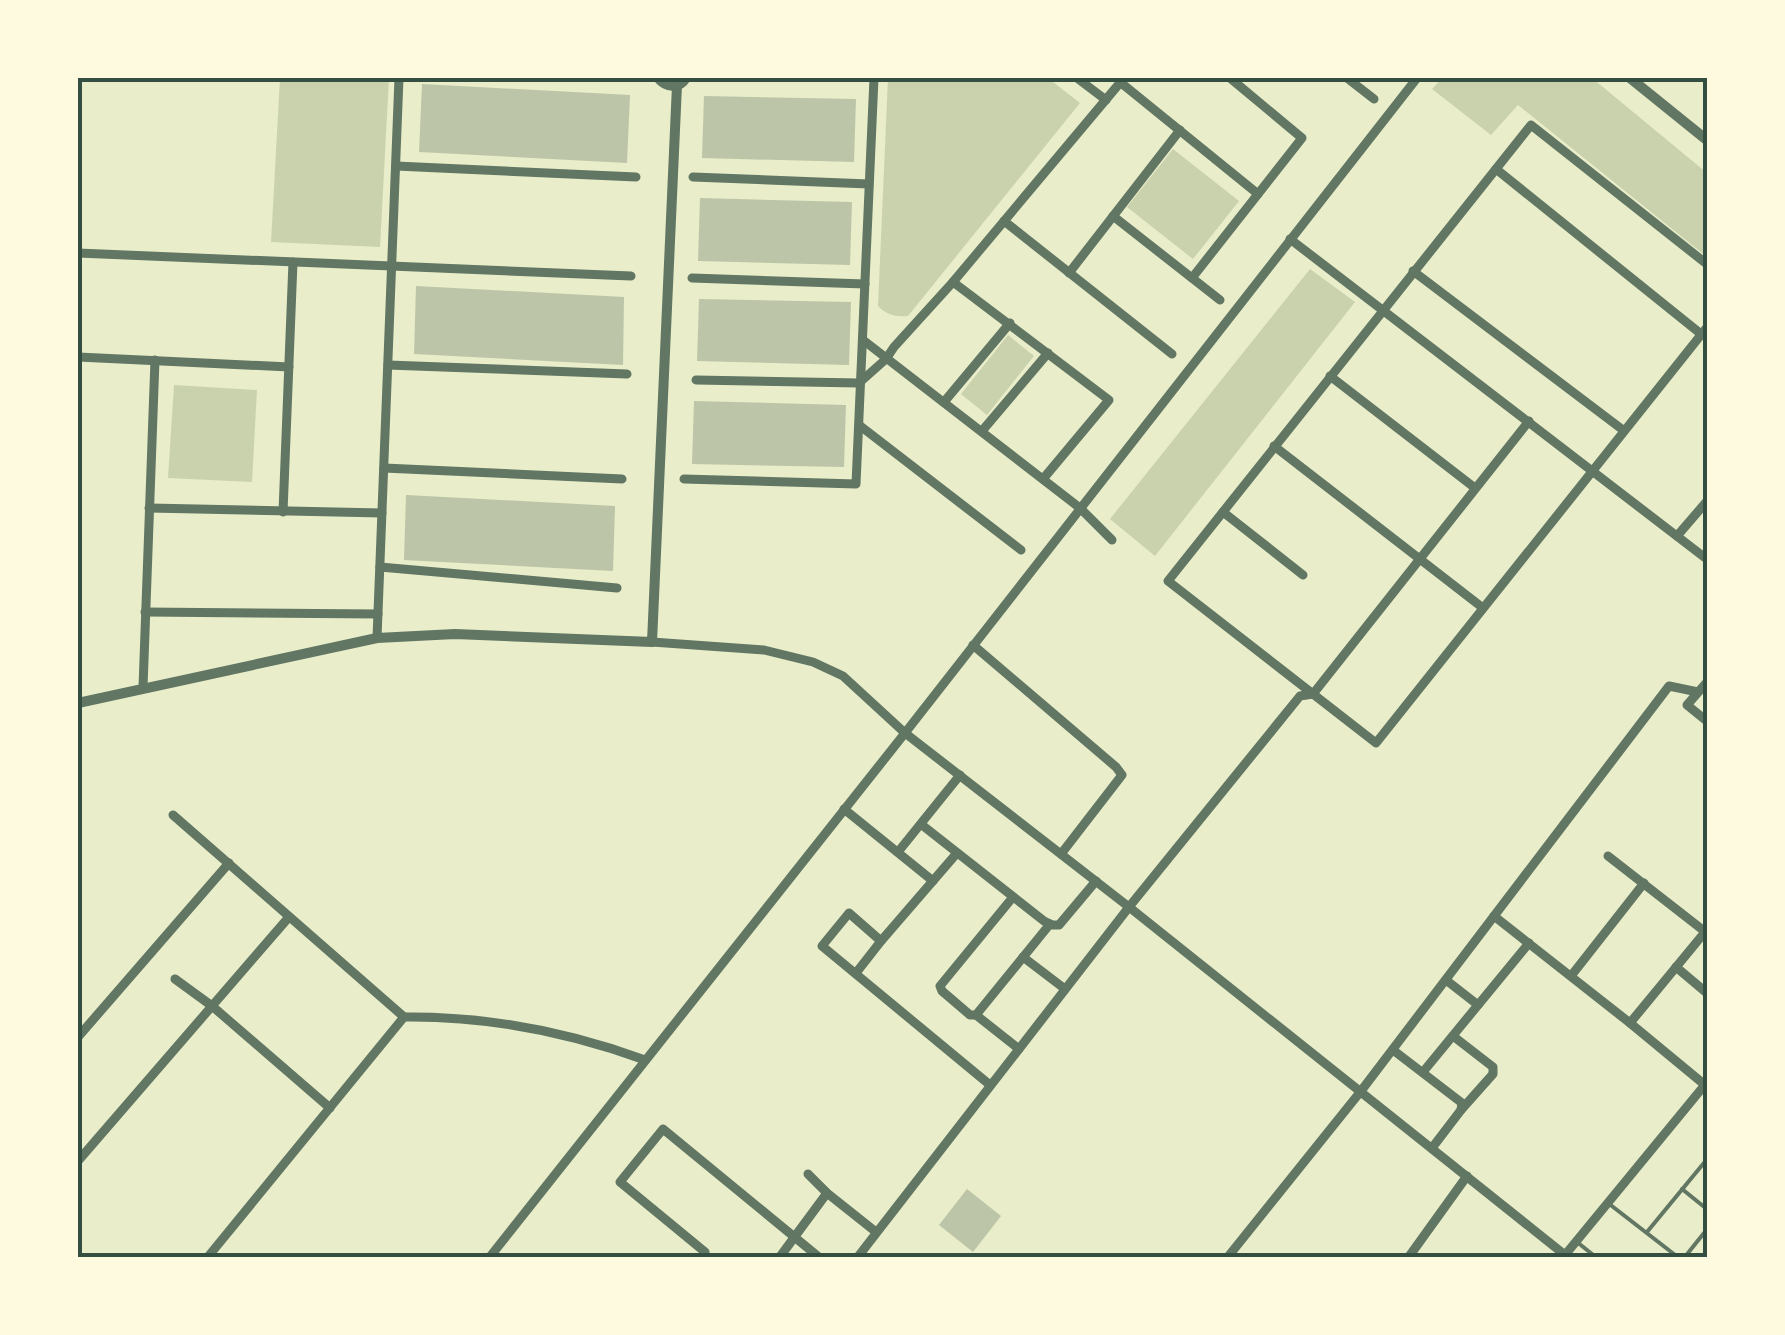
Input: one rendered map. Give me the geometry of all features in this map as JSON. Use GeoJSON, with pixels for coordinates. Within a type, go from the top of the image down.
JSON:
{"type":"FeatureCollection","features":[{"type":"Feature","properties":{"kind":"street"},"geometry":{"type":"LineString","coordinates":[[377,638],[399,78]]}},
{"type":"Feature","properties":{"kind":"street"},"geometry":{"type":"LineString","coordinates":[[652,642],[682,82],[665,84],[658,78]]}},
{"type":"Feature","properties":{"kind":"street"},"geometry":{"type":"LineString","coordinates":[[684,479],[856,484],[874,78]]}},
{"type":"Feature","properties":{"kind":"street"},"geometry":{"type":"LineString","coordinates":[[1077,78],[1106,100]]}},
{"type":"Feature","properties":{"kind":"street"},"geometry":{"type":"LineString","coordinates":[[1192,278],[1302,138],[1230,78]]}},
{"type":"Feature","properties":{"kind":"street"},"geometry":{"type":"LineString","coordinates":[[1347,78],[1374,99]]}},
{"type":"Feature","properties":{"kind":"street"},"geometry":{"type":"LineString","coordinates":[[489,1258],[1417,78]]}},
{"type":"Feature","properties":{"kind":"street"},"geometry":{"type":"LineString","coordinates":[[1630,78],[1708,141]]}},
{"type":"Feature","properties":{"kind":"street"},"geometry":{"type":"LineString","coordinates":[[696,380],[859,383],[886,359],[953,282],[1122,80],[1258,194]]}},
{"type":"Feature","properties":{"kind":"street"},"geometry":{"type":"LineString","coordinates":[[1496,169],[1704,330],[1376,743],[1168,581],[1531,124],[1708,265]]}},
{"type":"Feature","properties":{"kind":"street"},"geometry":{"type":"LineString","coordinates":[[1069,273],[1180,130]]}},
{"type":"Feature","properties":{"kind":"street"},"geometry":{"type":"LineString","coordinates":[[396,166],[636,177]]}},
{"type":"Feature","properties":{"kind":"street"},"geometry":{"type":"LineString","coordinates":[[693,177],[870,184]]}},
{"type":"Feature","properties":{"kind":"street"},"geometry":{"type":"LineString","coordinates":[[1113,216],[1220,300]]}},
{"type":"Feature","properties":{"kind":"street"},"geometry":{"type":"LineString","coordinates":[[1004,221],[1172,354]]}},
{"type":"Feature","properties":{"kind":"street"},"geometry":{"type":"LineString","coordinates":[[1290,239],[1708,560]]}},
{"type":"Feature","properties":{"kind":"street"},"geometry":{"type":"LineString","coordinates":[[78,253],[631,276]]}},
{"type":"Feature","properties":{"kind":"street"},"geometry":{"type":"LineString","coordinates":[[282,512],[293,262]]}},
{"type":"Feature","properties":{"kind":"street"},"geometry":{"type":"LineString","coordinates":[[1413,272],[1623,430]]}},
{"type":"Feature","properties":{"kind":"street"},"geometry":{"type":"LineString","coordinates":[[692,278],[865,284]]}},
{"type":"Feature","properties":{"kind":"street"},"geometry":{"type":"LineString","coordinates":[[953,282],[1109,400],[1043,479]]}},
{"type":"Feature","properties":{"kind":"street"},"geometry":{"type":"LineString","coordinates":[[944,402],[1010,323]]}},
{"type":"Feature","properties":{"kind":"street"},"geometry":{"type":"LineString","coordinates":[[863,340],[1080,508],[1112,540]]}},
{"type":"Feature","properties":{"kind":"street"},"geometry":{"type":"LineString","coordinates":[[982,431],[1048,353]]}},
{"type":"Feature","properties":{"kind":"street"},"geometry":{"type":"LineString","coordinates":[[78,356],[288,367]]}},
{"type":"Feature","properties":{"kind":"street"},"geometry":{"type":"LineString","coordinates":[[143,687],[155,360]]}},
{"type":"Feature","properties":{"kind":"street"},"geometry":{"type":"LineString","coordinates":[[388,365],[627,374]]}},
{"type":"Feature","properties":{"kind":"street"},"geometry":{"type":"LineString","coordinates":[[1330,376],[1474,488]]}},
{"type":"Feature","properties":{"kind":"street"},"geometry":{"type":"LineString","coordinates":[[861,1256],[1129,906],[1300,696],[1313,694],[1529,421]]}},
{"type":"Feature","properties":{"kind":"street"},"geometry":{"type":"LineString","coordinates":[[859,424],[1021,550]]}},
{"type":"Feature","properties":{"kind":"street"},"geometry":{"type":"LineString","coordinates":[[1274,446],[1483,608]]}},
{"type":"Feature","properties":{"kind":"street"},"geometry":{"type":"LineString","coordinates":[[384,468],[622,479]]}},
{"type":"Feature","properties":{"kind":"street"},"geometry":{"type":"LineString","coordinates":[[1677,536],[1708,500]]}},
{"type":"Feature","properties":{"kind":"street"},"geometry":{"type":"LineString","coordinates":[[149,508],[382,513]]}},
{"type":"Feature","properties":{"kind":"street"},"geometry":{"type":"LineString","coordinates":[[1222,512],[1303,575]]}},
{"type":"Feature","properties":{"kind":"street"},"geometry":{"type":"LineString","coordinates":[[380,567],[617,588]]}},
{"type":"Feature","properties":{"kind":"street"},"geometry":{"type":"LineString","coordinates":[[146,612],[378,614]]}},
{"type":"Feature","properties":{"kind":"street"},"geometry":{"type":"LineString","coordinates":[[78,703],[377,638],[455,634],[652,642],[764,650],[812,662],[843,676],[905,733],[1129,906],[1566,1255],[1706,1083],[1494,916]]}},
{"type":"Feature","properties":{"kind":"street"},"geometry":{"type":"LineString","coordinates":[[973,646],[1122,776],[1060,854]]}},
{"type":"Feature","properties":{"kind":"street"},"geometry":{"type":"LineString","coordinates":[[1708,681],[1687,704],[1708,722]]}},
{"type":"Feature","properties":{"kind":"street"},"geometry":{"type":"LineString","coordinates":[[1227,1258],[1362,1091],[1668,686],[1698,692]]}},
{"type":"Feature","properties":{"kind":"street"},"geometry":{"type":"LineString","coordinates":[[898,852],[960,776]]}},
{"type":"Feature","properties":{"kind":"street"},"geometry":{"type":"LineString","coordinates":[[844,810],[932,881]]}},
{"type":"Feature","properties":{"kind":"street"},"geometry":{"type":"LineString","coordinates":[[174,814],[404,1018],[446,1017],[532,1028],[645,1060]]}},
{"type":"Feature","properties":{"kind":"street"},"geometry":{"type":"LineString","coordinates":[[922,825],[1050,924],[1059,924],[1096,881]]}},
{"type":"Feature","properties":{"kind":"street"},"geometry":{"type":"LineString","coordinates":[[856,974],[957,853]]}},
{"type":"Feature","properties":{"kind":"street"},"geometry":{"type":"LineString","coordinates":[[1608,856],[1706,933],[1630,1023]]}},
{"type":"Feature","properties":{"kind":"street"},"geometry":{"type":"LineString","coordinates":[[78,1037],[229,864]]}},
{"type":"Feature","properties":{"kind":"street"},"geometry":{"type":"LineString","coordinates":[[1571,976],[1644,883]]}},
{"type":"Feature","properties":{"kind":"street"},"geometry":{"type":"LineString","coordinates":[[1013,897],[940,986],[970,1015],[976,1015],[1018,1049]]}},
{"type":"Feature","properties":{"kind":"street"},"geometry":{"type":"LineString","coordinates":[[881,941],[850,913],[822,946],[990,1085]]}},
{"type":"Feature","properties":{"kind":"street"},"geometry":{"type":"LineString","coordinates":[[78,1161],[290,917]]}},
{"type":"Feature","properties":{"kind":"street"},"geometry":{"type":"LineString","coordinates":[[976,1015],[1050,924]]}},
{"type":"Feature","properties":{"kind":"street"},"geometry":{"type":"LineString","coordinates":[[1423,1072],[1528,943]]}},
{"type":"Feature","properties":{"kind":"street"},"geometry":{"type":"LineString","coordinates":[[1022,958],[1065,990]]}},
{"type":"Feature","properties":{"kind":"street"},"geometry":{"type":"LineString","coordinates":[[1676,967],[1708,994]]}},
{"type":"Feature","properties":{"kind":"street"},"geometry":{"type":"LineString","coordinates":[[175,980],[212,1006],[330,1108]]}},
{"type":"Feature","properties":{"kind":"street"},"geometry":{"type":"LineString","coordinates":[[1446,980],[1478,1005]]}},
{"type":"Feature","properties":{"kind":"street"},"geometry":{"type":"LineString","coordinates":[[207,1258],[404,1018]]}},
{"type":"Feature","properties":{"kind":"street"},"geometry":{"type":"LineString","coordinates":[[1432,1148],[1493,1074],[1493,1067],[1452,1036]]}},
{"type":"Feature","properties":{"kind":"street"},"geometry":{"type":"LineString","coordinates":[[1393,1050],[1459,1099],[1461,1110]]}},
{"type":"Feature","properties":{"kind":"street"},"geometry":{"type":"LineString","coordinates":[[702,1258],[705,1252],[620,1182],[663,1129],[820,1258]]}},
{"type":"Feature","properties":{"kind":"street"},"geometry":{"type":"LineString","coordinates":[[808,1174],[876,1232]]}},
{"type":"Feature","properties":{"kind":"street"},"geometry":{"type":"LineString","coordinates":[[1408,1258],[1467,1176]]}},
{"type":"Feature","properties":{"kind":"street"},"geometry":{"type":"LineString","coordinates":[[779,1258],[826,1193]]}},
{"type":"Feature","properties":{"kind":"lane"},"geometry":{"type":"LineString","coordinates":[[1647,1232],[1708,1158]]}},
{"type":"Feature","properties":{"kind":"lane"},"geometry":{"type":"LineString","coordinates":[[1682,1189],[1708,1210]]}},
{"type":"Feature","properties":{"kind":"lane"},"geometry":{"type":"LineString","coordinates":[[1608,1203],[1682,1258],[1708,1228]]}},
{"type":"Feature","properties":{"kind":"lane"},"geometry":{"type":"LineString","coordinates":[[1577,1242],[1597,1258]]}},
{"type":"Feature","properties":{"kind":"green space"},"geometry":{"type":"Polygon","coordinates":[[[280,78],[389,78],[380,247],[271,242],[280,78]]]}},
{"type":"Feature","properties":{"kind":"green space"},"geometry":{"type":"Polygon","coordinates":[[[888,78],[1048,78],[1080,103],[908,316],[892,315],[878,306],[888,78]]]}},
{"type":"Feature","properties":{"kind":"green space"},"geometry":{"type":"Polygon","coordinates":[[[1442,78],[1592,78],[1707,173],[1707,257],[1518,105],[1491,135],[1432,89],[1442,78]]]}},
{"type":"Feature","properties":{"kind":"green space"},"geometry":{"type":"Polygon","coordinates":[[[1173,149],[1239,201],[1193,259],[1127,207],[1173,149]]]}},
{"type":"Feature","properties":{"kind":"green space"},"geometry":{"type":"Polygon","coordinates":[[[1310,269],[1355,302],[1155,556],[1110,519],[1310,269]]]}},
{"type":"Feature","properties":{"kind":"green space"},"geometry":{"type":"Polygon","coordinates":[[[1008,335],[1034,356],[987,415],[961,394],[1008,335]]]}},
{"type":"Feature","properties":{"kind":"green space"},"geometry":{"type":"Polygon","coordinates":[[[174,385],[257,390],[252,482],[168,478],[174,385]]]}},
{"type":"Feature","properties":{"kind":"building"},"geometry":{"type":"Polygon","coordinates":[[[422,84],[630,95],[627,163],[419,152],[422,84]]]}},
{"type":"Feature","properties":{"kind":"building"},"geometry":{"type":"Polygon","coordinates":[[[704,96],[856,99],[854,162],[702,158],[704,96]]]}},
{"type":"Feature","properties":{"kind":"building"},"geometry":{"type":"Polygon","coordinates":[[[700,198],[852,202],[850,265],[698,261],[700,198]]]}},
{"type":"Feature","properties":{"kind":"building"},"geometry":{"type":"Polygon","coordinates":[[[416,286],[624,297],[623,365],[414,354],[416,286]]]}},
{"type":"Feature","properties":{"kind":"building"},"geometry":{"type":"Polygon","coordinates":[[[699,299],[851,302],[849,365],[697,361],[699,299]]]}},
{"type":"Feature","properties":{"kind":"building"},"geometry":{"type":"Polygon","coordinates":[[[694,401],[846,405],[844,467],[692,464],[694,401]]]}},
{"type":"Feature","properties":{"kind":"building"},"geometry":{"type":"Polygon","coordinates":[[[406,495],[615,506],[613,571],[404,560],[406,495]]]}},
{"type":"Feature","properties":{"kind":"building"},"geometry":{"type":"Polygon","coordinates":[[[967,1189],[1001,1216],[973,1252],[939,1225],[967,1189]]]}}]}
